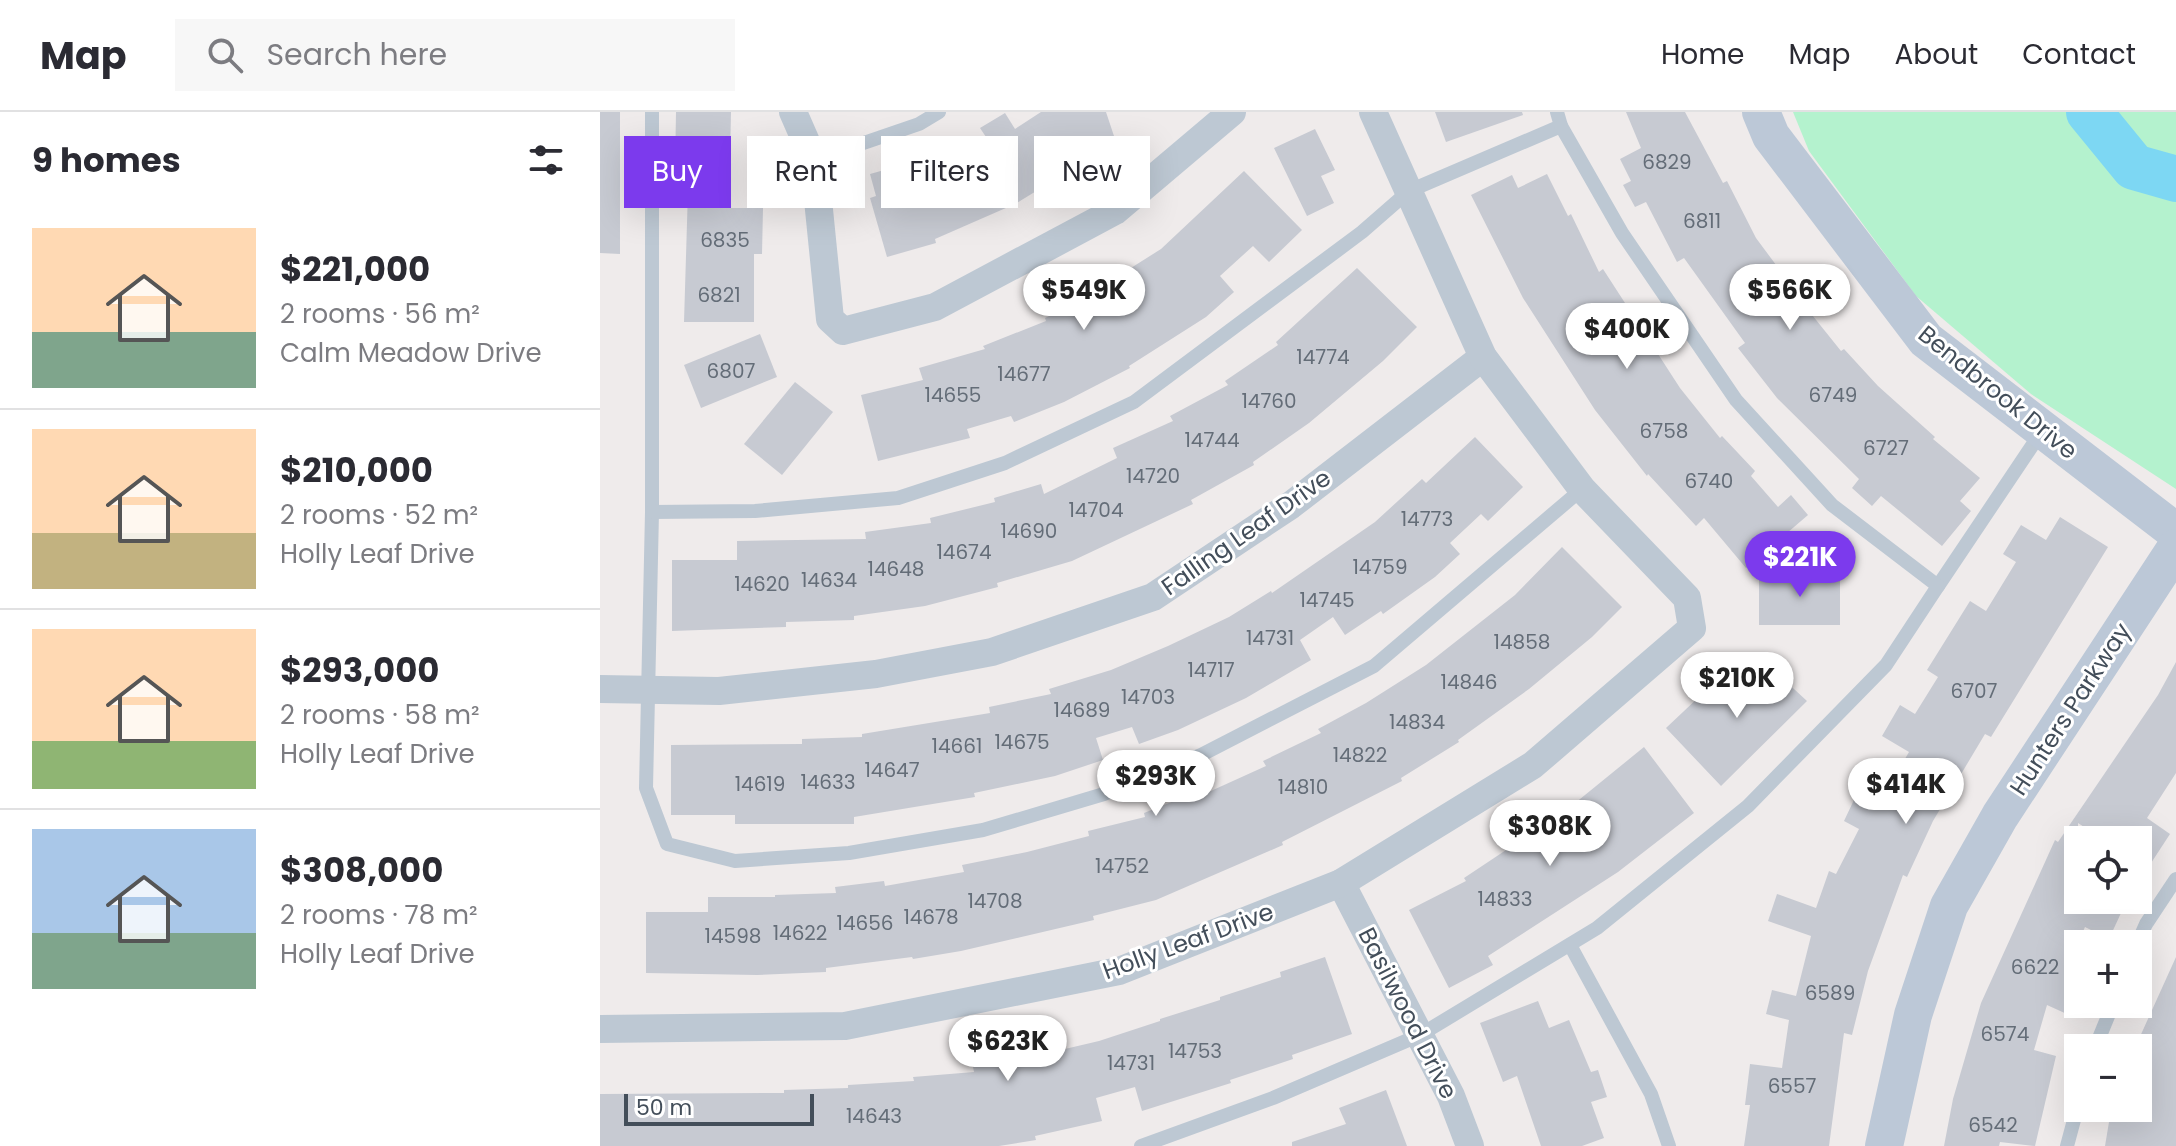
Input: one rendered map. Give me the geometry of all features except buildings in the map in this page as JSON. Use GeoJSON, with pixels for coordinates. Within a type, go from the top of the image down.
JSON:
{"type":"FeatureCollection","features":[{"type":"Feature","properties":{"kind":"street"},"geometry":{"type":"LineString","coordinates":[[793,112],[804,136]]}},
{"type":"Feature","properties":{"kind":"street"},"geometry":{"type":"LineString","coordinates":[[819,208],[830,319],[843,331],[935,307],[1115,211],[1232,112]]}},
{"type":"Feature","properties":{"kind":"street"},"geometry":{"type":"LineString","coordinates":[[1373,112],[1483,357],[1582,489]]}},
{"type":"Feature","properties":{"kind":"street","name":"Bendbrook Drive"},"geometry":{"type":"LineString","coordinates":[[1761,112],[1771,136],[1926,340],[2176,532]]}},
{"type":"Feature","properties":{"kind":"street","name":"Falling Leaf Drive"},"geometry":{"type":"LineString","coordinates":[[600,689],[719,691],[876,674],[992,652],[1153,597],[1291,505],[1483,357]]}},
{"type":"Feature","properties":{"kind":"street","name":"Holly Leaf Drive"},"geometry":{"type":"LineString","coordinates":[[600,1029],[845,1026],[891,1017],[1119,971],[1341,883],[1533,765],[1692,628],[1687,598],[1582,489]]}},
{"type":"Feature","properties":{"kind":"street","name":"Hunters Parkway"},"geometry":{"type":"LineString","coordinates":[[1884,1146],[1913,1015],[1949,906],[2000,816],[2176,548]]}},
{"type":"Feature","properties":{"kind":"street","name":"Basilwood Drive"},"geometry":{"type":"LineString","coordinates":[[1341,883],[1451,1096],[1470,1146]]}},
{"type":"Feature","properties":{"kind":"lane"},"geometry":{"type":"LineString","coordinates":[[652,112],[652,512],[646,788],[667,844],[735,861],[849,853],[983,830],[1104,794],[1201,755],[1374,666],[1582,489]]}},
{"type":"Feature","properties":{"kind":"lane"},"geometry":{"type":"LineString","coordinates":[[865,143],[919,124],[939,112]]}},
{"type":"Feature","properties":{"kind":"lane"},"geometry":{"type":"LineString","coordinates":[[652,512],[755,511],[898,498],[1005,463],[1134,402],[1362,232],[1409,191],[1559,119],[1622,233],[1736,400],[1832,505],[1938,586]]}},
{"type":"Feature","properties":{"kind":"lane"},"geometry":{"type":"LineString","coordinates":[[1141,1146],[1273,1098],[1420,1035],[1597,928],[1748,806],[1886,665],[2042,431]]}},
{"type":"Feature","properties":{"kind":"lane"},"geometry":{"type":"LineString","coordinates":[[2143,930],[2176,879]]}},
{"type":"Feature","properties":{"kind":"lane"},"geometry":{"type":"LineString","coordinates":[[1570,945],[1651,1094],[1669,1146]]}},
{"type":"Feature","properties":{"kind":"lane"},"geometry":{"type":"LineString","coordinates":[[2067,1146],[2073,1122]]}},
{"type":"Feature","properties":{"kind":"green space"},"geometry":{"type":"Polygon","coordinates":[[[1793,112],[2176,112],[2176,489],[2031,394],[1916,296],[1809,151],[1793,112]]]}},
{"type":"Feature","properties":{"kind":"waterway"},"geometry":{"type":"LineString","coordinates":[[2089,112],[2134,167],[2176,179]]}}]}
